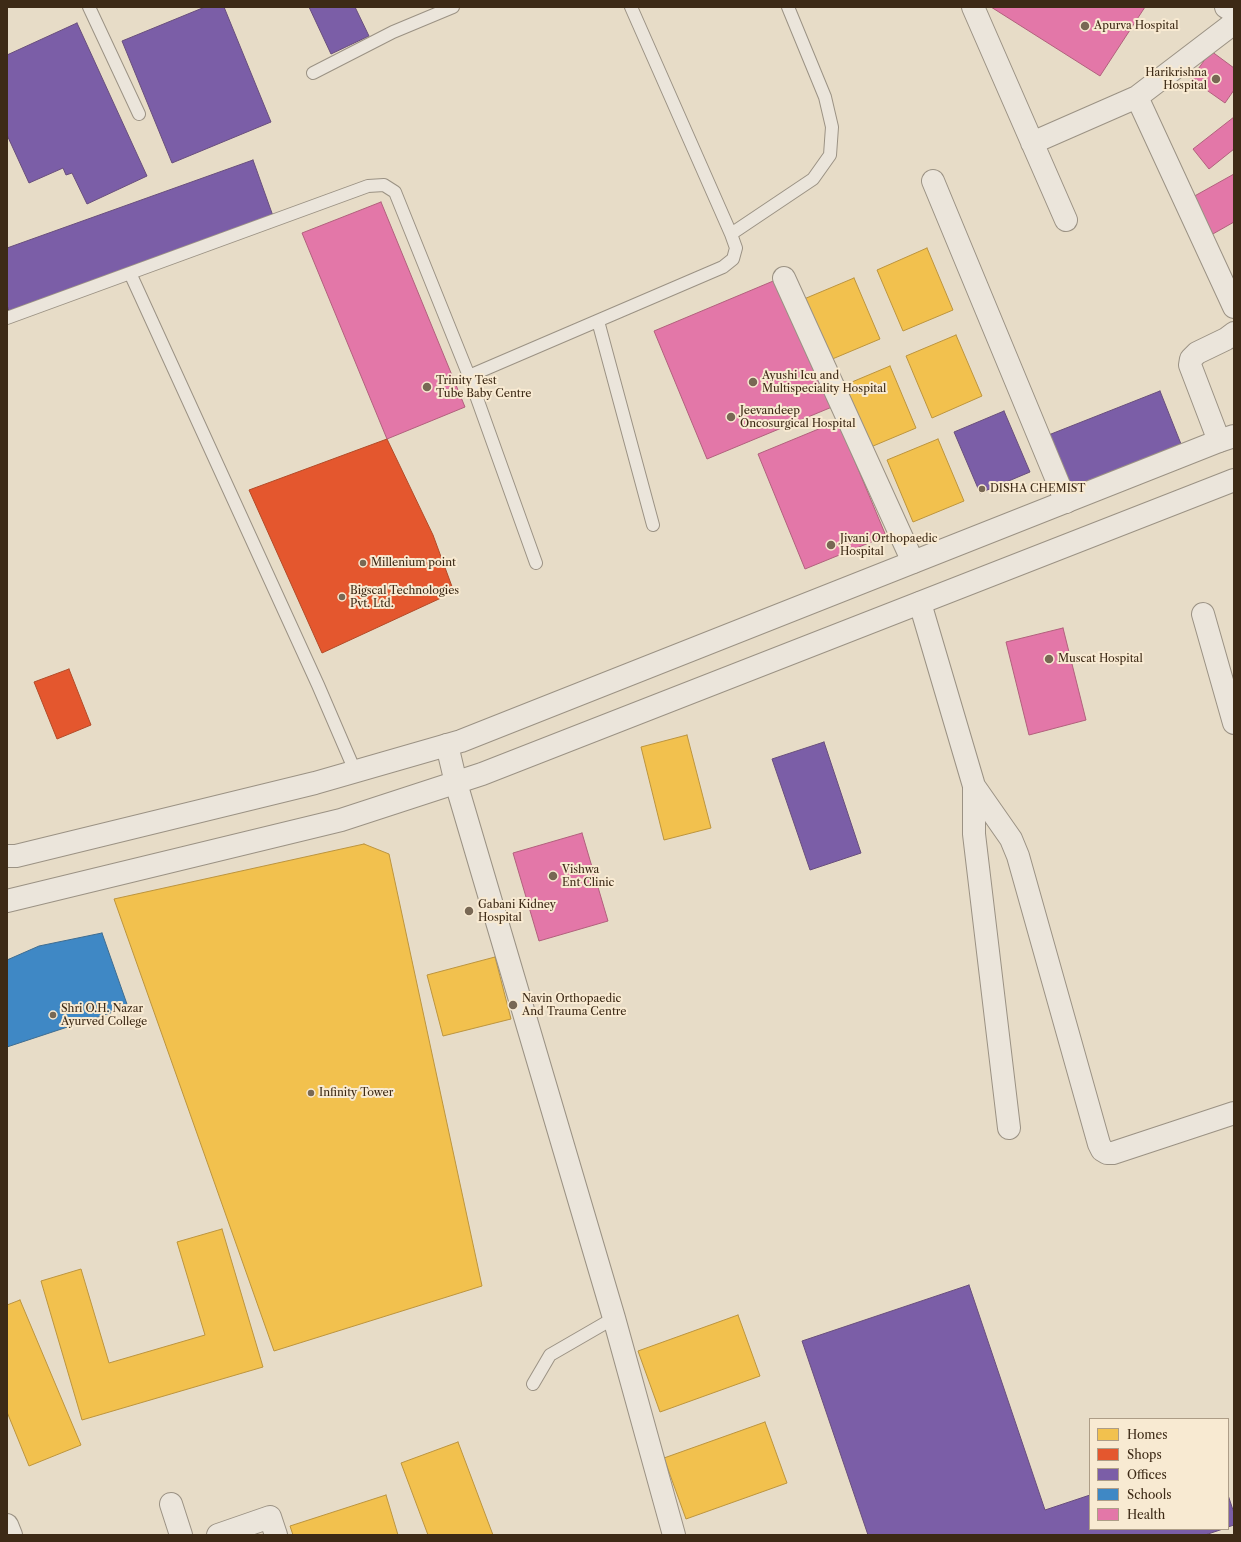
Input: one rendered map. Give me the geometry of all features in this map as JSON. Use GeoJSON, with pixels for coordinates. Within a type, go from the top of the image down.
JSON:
{"type":"FeatureCollection","features":[{"type":"Feature","properties":{"kind":"street"},"geometry":{"type":"LineString","coordinates":[[973,7],[1066,220]]}},
{"type":"Feature","properties":{"kind":"street"},"geometry":{"type":"LineString","coordinates":[[1226,7],[1234,12]]}},
{"type":"Feature","properties":{"kind":"street"},"geometry":{"type":"LineString","coordinates":[[1032,143],[1136,97],[1234,23]]}},
{"type":"Feature","properties":{"kind":"street"},"geometry":{"type":"LineString","coordinates":[[1136,97],[1234,307]]}},
{"type":"Feature","properties":{"kind":"street"},"geometry":{"type":"LineString","coordinates":[[933,181],[1066,502]]}},
{"type":"Feature","properties":{"kind":"street"},"geometry":{"type":"LineString","coordinates":[[784,278],[913,562]]}},
{"type":"Feature","properties":{"kind":"street"},"geometry":{"type":"LineString","coordinates":[[7,856],[16,856],[315,783],[461,741],[1226,439],[1190,365],[1191,360],[1197,353],[1226,339],[1234,333]]}},
{"type":"Feature","properties":{"kind":"street"},"geometry":{"type":"LineString","coordinates":[[7,902],[341,820],[490,772],[1234,480]]}},
{"type":"Feature","properties":{"kind":"street"},"geometry":{"type":"LineString","coordinates":[[920,603],[974,786],[974,834],[1009,1128]]}},
{"type":"Feature","properties":{"kind":"street"},"geometry":{"type":"LineString","coordinates":[[1203,614],[1234,723]]}},
{"type":"Feature","properties":{"kind":"street"},"geometry":{"type":"LineString","coordinates":[[447,744],[456,783],[614,1318],[674,1535]]}},
{"type":"Feature","properties":{"kind":"street"},"geometry":{"type":"LineString","coordinates":[[974,786],[1012,839],[1018,856],[1099,1144],[1102,1150],[1107,1153],[1113,1153],[1234,1113]]}},
{"type":"Feature","properties":{"kind":"street"},"geometry":{"type":"LineString","coordinates":[[171,1504],[181,1535]]}},
{"type":"Feature","properties":{"kind":"street"},"geometry":{"type":"LineString","coordinates":[[218,1535],[270,1518],[276,1535]]}},
{"type":"Feature","properties":{"kind":"street"},"geometry":{"type":"LineString","coordinates":[[7,1524],[11,1535]]}},
{"type":"Feature","properties":{"kind":"lane"},"geometry":{"type":"LineString","coordinates":[[89,7],[139,114]]}},
{"type":"Feature","properties":{"kind":"lane"},"geometry":{"type":"LineString","coordinates":[[313,73],[393,32],[452,7]]}},
{"type":"Feature","properties":{"kind":"lane"},"geometry":{"type":"LineString","coordinates":[[469,376],[723,267],[733,259],[736,248],[731,234],[631,7]]}},
{"type":"Feature","properties":{"kind":"lane"},"geometry":{"type":"LineString","coordinates":[[731,234],[814,179],[830,155],[832,127],[825,97],[788,7]]}},
{"type":"Feature","properties":{"kind":"lane"},"geometry":{"type":"LineString","coordinates":[[7,318],[368,186],[384,184],[395,192],[469,376],[536,563]]}},
{"type":"Feature","properties":{"kind":"lane"},"geometry":{"type":"LineString","coordinates":[[130,273],[318,685],[355,772]]}},
{"type":"Feature","properties":{"kind":"lane"},"geometry":{"type":"LineString","coordinates":[[598,321],[653,525]]}},
{"type":"Feature","properties":{"kind":"lane"},"geometry":{"type":"LineString","coordinates":[[533,1384],[550,1355],[614,1318]]}},
{"type":"Feature","properties":{"kind":"building: Homes"},"geometry":{"type":"Polygon","coordinates":[[[927,248],[953,310],[903,331],[877,270],[927,248]]]}},
{"type":"Feature","properties":{"kind":"building: Homes"},"geometry":{"type":"Polygon","coordinates":[[[854,278],[880,339],[830,360],[804,299],[854,278]]]}},
{"type":"Feature","properties":{"kind":"building: Homes"},"geometry":{"type":"Polygon","coordinates":[[[956,335],[982,396],[932,418],[906,356],[956,335]]]}},
{"type":"Feature","properties":{"kind":"building: Homes"},"geometry":{"type":"Polygon","coordinates":[[[890,366],[916,428],[866,449],[840,387],[890,366]]]}},
{"type":"Feature","properties":{"kind":"building: Homes"},"geometry":{"type":"Polygon","coordinates":[[[938,439],[964,501],[913,522],[887,460],[938,439]]]}},
{"type":"Feature","properties":{"kind":"building: Homes"},"geometry":{"type":"Polygon","coordinates":[[[687,735],[711,828],[664,840],[641,747],[687,735]]]}},
{"type":"Feature","properties":{"kind":"building: Homes","name":"Infinity Tower"},"geometry":{"type":"Polygon","coordinates":[[[364,844],[389,854],[482,1286],[274,1351],[114,899],[364,844]]]}},
{"type":"Feature","properties":{"kind":"building: Homes"},"geometry":{"type":"Polygon","coordinates":[[[495,957],[511,1019],[443,1036],[427,975],[495,957]]]}},
{"type":"Feature","properties":{"kind":"building: Homes"},"geometry":{"type":"Polygon","coordinates":[[[222,1229],[263,1367],[82,1420],[41,1281],[81,1269],[109,1363],[205,1335],[177,1242],[222,1229]]]}},
{"type":"Feature","properties":{"kind":"building: Homes"},"geometry":{"type":"Polygon","coordinates":[[[20,1300],[81,1445],[29,1466],[7,1412],[7,1305],[20,1300]]]}},
{"type":"Feature","properties":{"kind":"building: Homes"},"geometry":{"type":"Polygon","coordinates":[[[738,1315],[760,1376],[660,1412],[638,1351],[738,1315]]]}},
{"type":"Feature","properties":{"kind":"building: Homes"},"geometry":{"type":"Polygon","coordinates":[[[765,1422],[787,1483],[686,1519],[664,1458],[765,1422]]]}},
{"type":"Feature","properties":{"kind":"building: Homes"},"geometry":{"type":"Polygon","coordinates":[[[458,1442],[493,1535],[428,1535],[401,1463],[458,1442]]]}},
{"type":"Feature","properties":{"kind":"building: Homes"},"geometry":{"type":"Polygon","coordinates":[[[386,1495],[398,1535],[293,1535],[290,1526],[386,1495]]]}},
{"type":"Feature","properties":{"kind":"building: Shops","name":"Millenium point"},"geometry":{"type":"Polygon","coordinates":[[[387,439],[433,535],[454,592],[322,653],[249,490],[387,439]]]}},
{"type":"Feature","properties":{"kind":"building: Shops"},"geometry":{"type":"Polygon","coordinates":[[[69,669],[91,725],[57,739],[34,682],[69,669]]]}},
{"type":"Feature","properties":{"kind":"building: Offices"},"geometry":{"type":"Polygon","coordinates":[[[205,7],[224,7],[271,122],[172,163],[122,41],[205,7]]]}},
{"type":"Feature","properties":{"kind":"building: Offices"},"geometry":{"type":"Polygon","coordinates":[[[309,7],[355,7],[369,36],[331,54],[309,7]]]}},
{"type":"Feature","properties":{"kind":"building: Offices"},"geometry":{"type":"Polygon","coordinates":[[[77,23],[147,176],[87,204],[72,173],[66,175],[63,168],[29,183],[7,135],[7,55],[77,23]]]}},
{"type":"Feature","properties":{"kind":"building: Offices"},"geometry":{"type":"Polygon","coordinates":[[[253,160],[273,216],[9,311],[7,305],[7,248],[253,160]]]}},
{"type":"Feature","properties":{"kind":"building: Offices"},"geometry":{"type":"Polygon","coordinates":[[[1160,391],[1181,444],[1068,489],[1046,436],[1160,391]]]}},
{"type":"Feature","properties":{"kind":"building: Offices"},"geometry":{"type":"Polygon","coordinates":[[[1004,411],[1030,472],[980,493],[954,432],[1004,411]]]}},
{"type":"Feature","properties":{"kind":"building: Offices"},"geometry":{"type":"Polygon","coordinates":[[[824,742],[861,853],[810,870],[772,759],[824,742]]]}},
{"type":"Feature","properties":{"kind":"building: Offices"},"geometry":{"type":"Polygon","coordinates":[[[969,1285],[1045,1510],[1089,1495],[1089,1530],[1220,1530],[1205,1535],[868,1535],[802,1341],[969,1285]]]}},
{"type":"Feature","properties":{"kind":"building: Offices"},"geometry":{"type":"Polygon","coordinates":[[[1229,1498],[1234,1513],[1234,1525],[1229,1527],[1229,1498]]]}},
{"type":"Feature","properties":{"kind":"building: Schools"},"geometry":{"type":"Polygon","coordinates":[[[102,933],[128,1007],[7,1047],[7,960],[39,946],[102,933]]]}},
{"type":"Feature","properties":{"kind":"building: Health"},"geometry":{"type":"Polygon","coordinates":[[[991,7],[1145,7],[1100,76],[991,7]]]}},
{"type":"Feature","properties":{"kind":"building: Health"},"geometry":{"type":"Polygon","coordinates":[[[1211,51],[1234,68],[1234,90],[1225,103],[1191,79],[1211,51]]]}},
{"type":"Feature","properties":{"kind":"building: Health"},"geometry":{"type":"Polygon","coordinates":[[[1234,117],[1234,149],[1209,169],[1193,149],[1234,117]]]}},
{"type":"Feature","properties":{"kind":"building: Health"},"geometry":{"type":"Polygon","coordinates":[[[1234,174],[1234,222],[1211,235],[1191,198],[1234,174]]]}},
{"type":"Feature","properties":{"kind":"building: Health"},"geometry":{"type":"Polygon","coordinates":[[[381,202],[465,407],[387,439],[302,233],[381,202]]]}},
{"type":"Feature","properties":{"kind":"building: Health"},"geometry":{"type":"Polygon","coordinates":[[[778,279],[832,407],[707,459],[654,331],[778,279]]]}},
{"type":"Feature","properties":{"kind":"building: Health"},"geometry":{"type":"Polygon","coordinates":[[[838,421],[886,536],[805,569],[758,454],[838,421]]]}},
{"type":"Feature","properties":{"kind":"building: Health"},"geometry":{"type":"Polygon","coordinates":[[[1063,628],[1086,720],[1029,735],[1006,642],[1063,628]]]}},
{"type":"Feature","properties":{"kind":"building: Health"},"geometry":{"type":"Polygon","coordinates":[[[582,833],[608,921],[539,941],[513,853],[582,833]]]}},
{"type":"Feature","properties":{"kind":"place","name":"Apurva Hospital"},"geometry":{"type":"Point","coordinates":[1085,26]}},
{"type":"Feature","properties":{"kind":"place","name":"Harikrishna Hospital"},"geometry":{"type":"Point","coordinates":[1216,79]}},
{"type":"Feature","properties":{"kind":"place","name":"Ayushi Icu and Multispeciality Hospital"},"geometry":{"type":"Point","coordinates":[753,382]}},
{"type":"Feature","properties":{"kind":"place","name":"Trinity Test Tube Baby Centre"},"geometry":{"type":"Point","coordinates":[427,387]}},
{"type":"Feature","properties":{"kind":"place","name":"Jeevandeep Oncosurgical Hospital"},"geometry":{"type":"Point","coordinates":[731,417]}},
{"type":"Feature","properties":{"kind":"place","name":"DISHA CHEMIST"},"geometry":{"type":"Point","coordinates":[982,489]}},
{"type":"Feature","properties":{"kind":"place","name":"Jivani Orthopaedic Hospital"},"geometry":{"type":"Point","coordinates":[831,545]}},
{"type":"Feature","properties":{"kind":"place","name":"Millenium point"},"geometry":{"type":"Point","coordinates":[363,563]}},
{"type":"Feature","properties":{"kind":"place","name":"Bigscal Technologies Pvt. Ltd."},"geometry":{"type":"Point","coordinates":[342,597]}},
{"type":"Feature","properties":{"kind":"place","name":"Muscat Hospital"},"geometry":{"type":"Point","coordinates":[1049,659]}},
{"type":"Feature","properties":{"kind":"place","name":"Vishwa Ent Clinic"},"geometry":{"type":"Point","coordinates":[553,876]}},
{"type":"Feature","properties":{"kind":"place","name":"Gabani Kidney Hospital"},"geometry":{"type":"Point","coordinates":[469,911]}},
{"type":"Feature","properties":{"kind":"place","name":"Navin Orthopaedic And Trauma Centre"},"geometry":{"type":"Point","coordinates":[513,1005]}},
{"type":"Feature","properties":{"kind":"place","name":"Shri O.H. Nazar Ayurved College"},"geometry":{"type":"Point","coordinates":[53,1015]}},
{"type":"Feature","properties":{"kind":"place","name":"Infinity Tower"},"geometry":{"type":"Point","coordinates":[311,1093]}}]}
